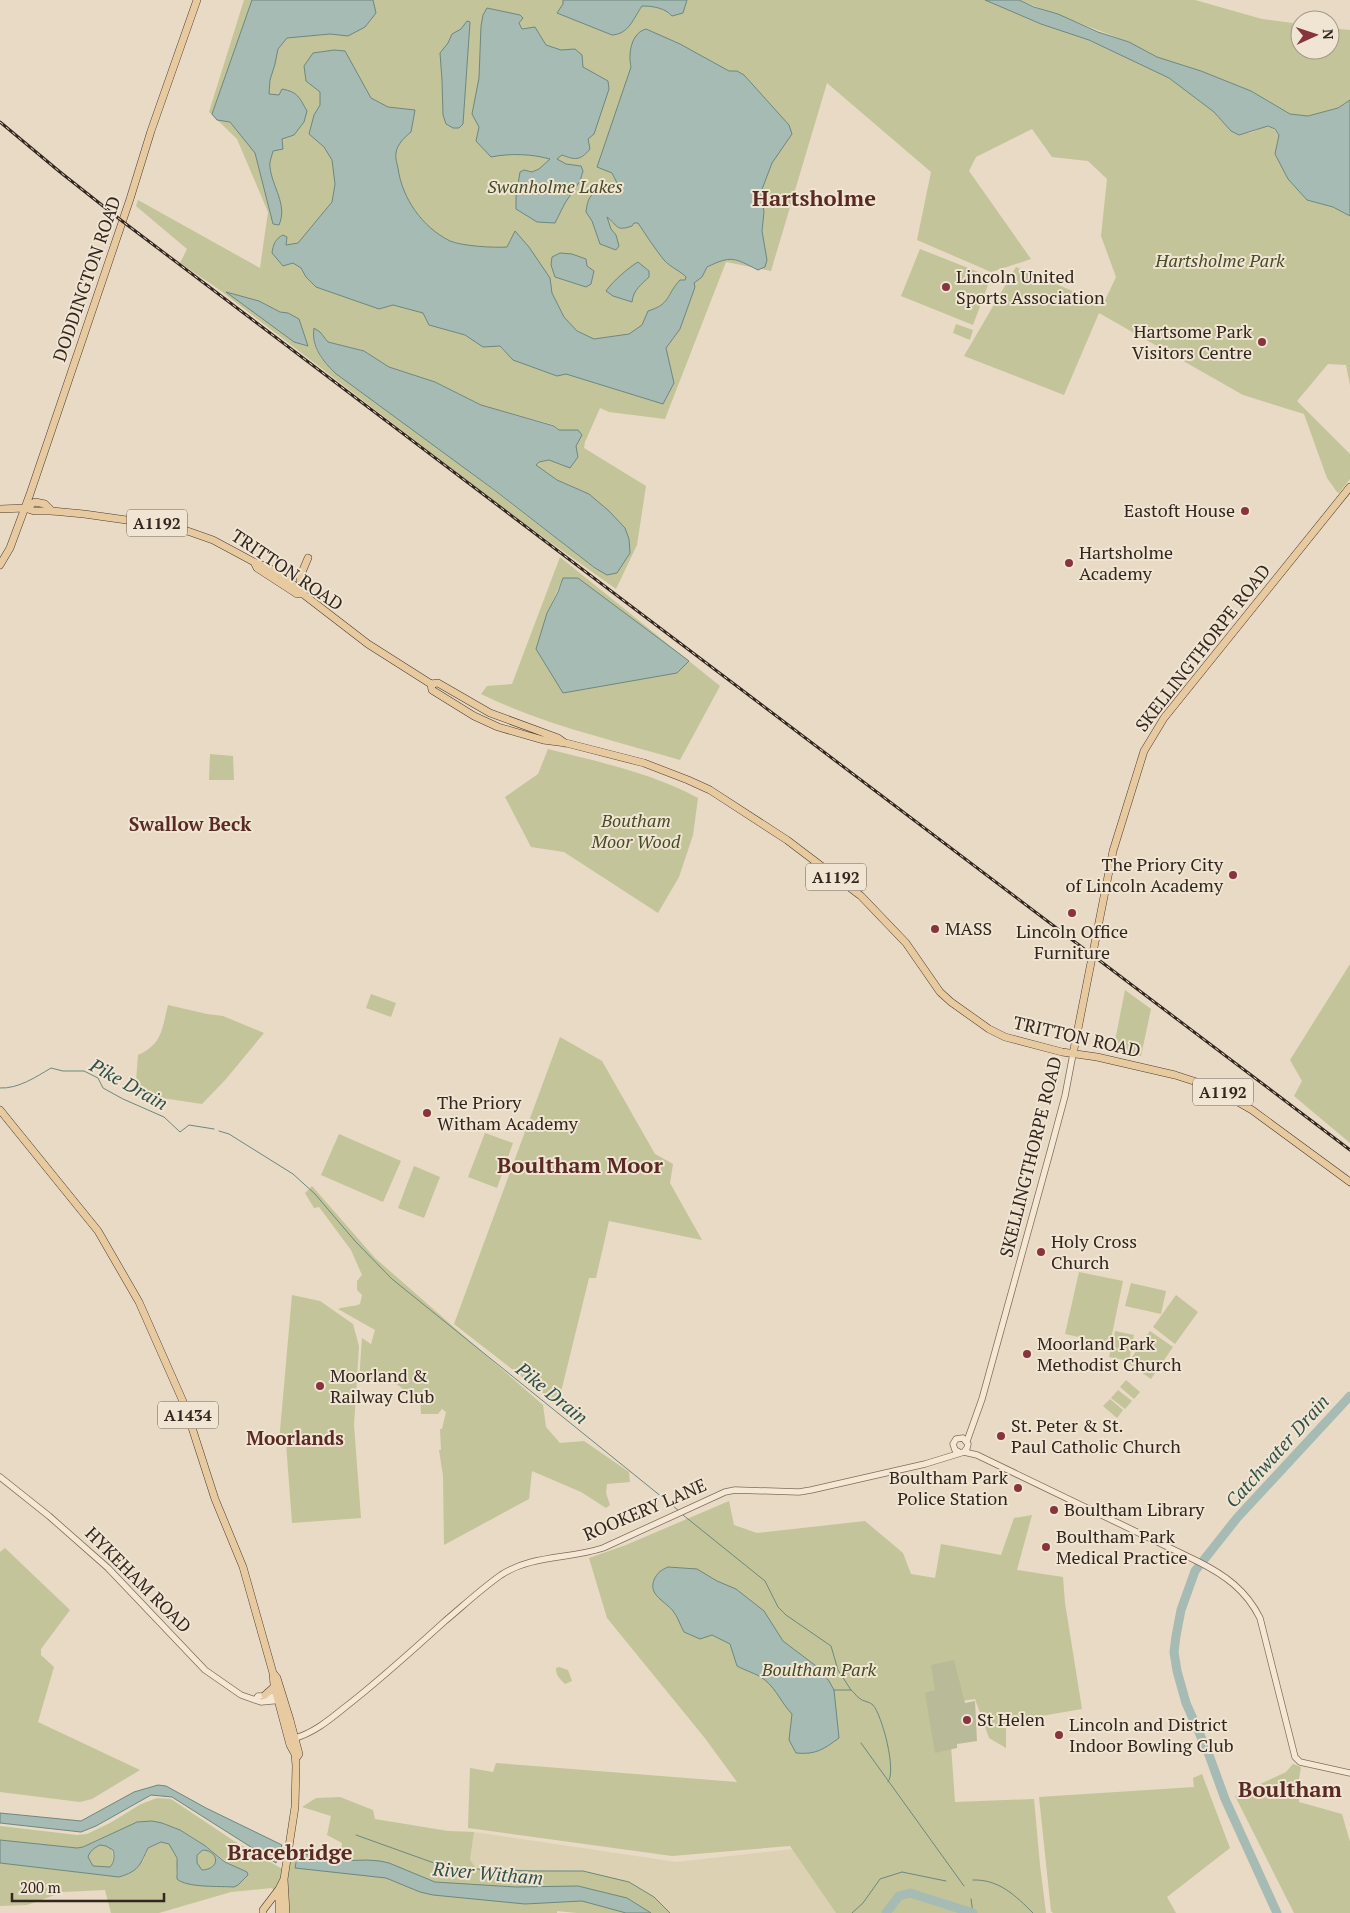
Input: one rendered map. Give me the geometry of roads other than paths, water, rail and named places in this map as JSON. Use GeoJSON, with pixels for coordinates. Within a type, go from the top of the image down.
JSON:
{"type":"FeatureCollection","features":[{"type":"Feature","properties":{"kind":"main road","name":"DODDINGTON ROAD"},"geometry":{"type":"LineString","coordinates":[[0,565],[10,548],[25,508],[196,0]]}},
{"type":"Feature","properties":{"kind":"main road","name":"SKELLINGTHORPE ROAD"},"geometry":{"type":"LineString","coordinates":[[1073,1054],[1113,851],[1144,751],[1164,718],[1350,487]]}},
{"type":"Feature","properties":{"kind":"main road","name":"TRITTON ROAD"},"geometry":{"type":"LineString","coordinates":[[0,509],[25,508],[34,511],[52,511],[163,524],[186,529],[213,540],[275,572],[368,644],[431,684],[438,683],[490,712],[558,738],[566,743]]}},
{"type":"Feature","properties":{"kind":"main road"},"geometry":{"type":"LineString","coordinates":[[303,594],[299,579],[308,558]]}},
{"type":"Feature","properties":{"kind":"main road","name":"TRITTON ROAD"},"geometry":{"type":"LineString","coordinates":[[431,684],[432,690],[474,716],[508,730],[543,740],[566,743],[620,756],[662,769],[710,790],[787,840],[861,896],[906,943],[940,992],[988,1029],[1005,1036],[1073,1054],[1175,1075],[1212,1087],[1252,1110],[1350,1182]]}},
{"type":"Feature","properties":{"kind":"main road"},"geometry":{"type":"LineString","coordinates":[[454,691],[458,701],[469,708],[474,716]]}},
{"type":"Feature","properties":{"kind":"main road","name":"A1434"},"geometry":{"type":"LineString","coordinates":[[0,1110],[98,1231],[139,1302],[187,1411],[212,1489],[243,1566],[273,1673],[274,1687],[280,1698]]}},
{"type":"Feature","properties":{"kind":"main road","name":"A1434"},"geometry":{"type":"LineString","coordinates":[[273,1673],[277,1678],[280,1698],[291,1736]]}},
{"type":"Feature","properties":{"kind":"main road"},"geometry":{"type":"LineString","coordinates":[[265,1695],[274,1687]]}},
{"type":"Feature","properties":{"kind":"main road"},"geometry":{"type":"LineString","coordinates":[[263,1913],[263,1910],[279,1889],[286,1870],[295,1796],[296,1759],[291,1736]]}},
{"type":"Feature","properties":{"kind":"main road"},"geometry":{"type":"LineString","coordinates":[[280,1912],[286,1886],[284,1879]]}},
{"type":"Feature","properties":{"kind":"main road"},"geometry":{"type":"LineString","coordinates":[[279,1889],[280,1912]]}},
{"type":"Feature","properties":{"kind":"street","name":"SKELLINGTHORPE ROAD"},"geometry":{"type":"LineString","coordinates":[[966,1441],[973,1428],[1062,1105],[1073,1054]]}},
{"type":"Feature","properties":{"kind":"street"},"geometry":{"type":"LineString","coordinates":[[947,1456],[956,1439],[966,1441],[977,1455]]}},
{"type":"Feature","properties":{"kind":"street"},"geometry":{"type":"LineString","coordinates":[[962,1452],[967,1448],[966,1441]]}},
{"type":"Feature","properties":{"kind":"street"},"geometry":{"type":"LineString","coordinates":[[953,1446],[955,1450],[977,1455],[1204,1564],[1232,1581],[1250,1599],[1260,1618],[1294,1757],[1300,1762],[1350,1773]]}},
{"type":"Feature","properties":{"kind":"street","name":"ROOKERY LANE"},"geometry":{"type":"LineString","coordinates":[[291,1736],[306,1733],[319,1727],[388,1673],[460,1608],[501,1575],[530,1562],[591,1552],[603,1548],[725,1492],[734,1490],[799,1492],[812,1490],[925,1464],[962,1452]]}},
{"type":"Feature","properties":{"kind":"street","name":"HYKEHAM ROAD"},"geometry":{"type":"LineString","coordinates":[[0,1477],[50,1516],[108,1568],[205,1670],[241,1695],[261,1702],[280,1698]]}},
{"type":"Feature","properties":{"kind":"street"},"geometry":{"type":"LineString","coordinates":[[256,1699],[258,1696],[265,1695],[280,1698]]}},
{"type":"Feature","properties":{"kind":"water"},"geometry":{"type":"Polygon","coordinates":[[[252,0],[373,0],[376,13],[365,27],[348,36],[330,34],[287,38],[278,49],[270,80],[269,94],[279,95],[282,89],[292,92],[300,99],[307,111],[304,122],[294,135],[282,139],[283,149],[273,151],[271,159],[271,174],[282,210],[279,225],[273,224],[255,153],[230,122],[217,120],[212,114],[252,0]]]}},
{"type":"Feature","properties":{"kind":"water"},"geometry":{"type":"Polygon","coordinates":[[[563,0],[687,0],[683,13],[672,16],[658,8],[642,6],[627,29],[612,35],[557,13],[563,4],[563,0]]]}},
{"type":"Feature","properties":{"kind":"water"},"geometry":{"type":"Polygon","coordinates":[[[985,0],[1019,0],[1034,7],[1058,14],[1098,32],[1129,42],[1157,57],[1201,71],[1251,91],[1290,114],[1308,116],[1338,108],[1350,100],[1350,216],[1333,207],[1307,200],[1288,179],[1275,154],[1279,135],[1275,129],[1268,126],[1239,135],[1231,131],[1214,112],[1169,78],[1089,40],[1041,24],[985,0]]]}},
{"type":"Feature","properties":{"kind":"water"},"geometry":{"type":"Polygon","coordinates":[[[487,8],[520,15],[523,18],[519,23],[522,29],[535,27],[546,45],[561,50],[575,49],[582,55],[583,67],[608,81],[609,89],[594,134],[588,139],[590,149],[583,156],[577,158],[562,155],[557,159],[566,164],[581,166],[583,171],[580,181],[565,203],[555,223],[537,222],[516,209],[520,172],[524,170],[532,172],[539,169],[550,159],[521,155],[491,157],[476,141],[479,127],[472,114],[479,78],[481,26],[483,15],[487,8]]]}},
{"type":"Feature","properties":{"kind":"water"},"geometry":{"type":"Polygon","coordinates":[[[467,21],[470,22],[463,124],[459,128],[453,128],[446,124],[443,115],[440,53],[452,34],[461,29],[467,21]]]}},
{"type":"Feature","properties":{"kind":"water"},"geometry":{"type":"Polygon","coordinates":[[[646,29],[680,44],[729,71],[737,71],[744,75],[789,125],[792,134],[772,163],[761,192],[764,212],[762,231],[767,260],[765,267],[758,270],[738,261],[722,261],[707,267],[702,277],[694,283],[695,287],[680,329],[666,348],[674,383],[663,404],[566,374],[557,376],[513,360],[500,346],[483,347],[465,335],[429,325],[423,313],[393,305],[379,309],[316,287],[306,277],[301,268],[293,263],[283,266],[272,253],[275,242],[283,235],[287,237],[286,245],[298,243],[332,202],[335,184],[332,160],[324,147],[309,134],[314,115],[320,105],[320,92],[306,81],[304,66],[313,53],[334,50],[345,51],[371,98],[388,107],[415,110],[411,132],[400,144],[396,156],[404,190],[422,220],[450,241],[486,247],[507,247],[515,231],[529,247],[550,278],[552,293],[564,317],[577,331],[594,339],[629,334],[642,325],[648,311],[665,302],[680,280],[685,280],[686,277],[664,260],[638,223],[634,223],[626,228],[620,228],[607,217],[619,246],[616,250],[600,244],[592,221],[586,212],[593,194],[620,189],[612,173],[597,167],[631,67],[630,50],[637,35],[646,29]]]}},
{"type":"Feature","properties":{"kind":"water"},"geometry":{"type":"Polygon","coordinates":[[[560,253],[572,254],[586,259],[587,266],[594,271],[591,284],[586,287],[555,277],[551,265],[552,257],[560,253]]]}},
{"type":"Feature","properties":{"kind":"water"},"geometry":{"type":"Polygon","coordinates":[[[638,262],[649,271],[649,277],[636,291],[632,302],[613,296],[606,291],[621,275],[638,262]]]}},
{"type":"Feature","properties":{"kind":"water"},"geometry":{"type":"Polygon","coordinates":[[[226,292],[259,301],[299,319],[308,346],[294,342],[226,292]]]}},
{"type":"Feature","properties":{"kind":"water"},"geometry":{"type":"Polygon","coordinates":[[[314,328],[328,342],[364,351],[389,367],[435,382],[481,405],[554,426],[559,430],[578,430],[582,435],[576,446],[578,457],[570,468],[549,460],[539,462],[536,465],[557,480],[589,494],[625,528],[629,539],[630,553],[617,573],[607,575],[595,568],[493,489],[335,373],[326,364],[316,347],[314,328]]]}},
{"type":"Feature","properties":{"kind":"water"},"geometry":{"type":"Polygon","coordinates":[[[563,578],[578,578],[689,661],[677,673],[563,693],[536,649],[547,613],[563,578]]]}},
{"type":"Feature","properties":{"kind":"water"},"geometry":{"type":"Polygon","coordinates":[[[668,1567],[697,1569],[717,1581],[736,1589],[764,1611],[783,1641],[820,1669],[829,1681],[834,1690],[839,1738],[819,1750],[809,1753],[796,1753],[789,1740],[792,1714],[769,1684],[758,1676],[737,1666],[730,1644],[712,1635],[700,1639],[684,1632],[673,1611],[655,1594],[653,1585],[656,1575],[668,1567]]]}},
{"type":"Feature","properties":{"kind":"water"},"geometry":{"type":"Polygon","coordinates":[[[158,1785],[166,1786],[282,1845],[276,1863],[172,1797],[151,1795],[96,1826],[81,1832],[0,1823],[0,1813],[81,1821],[134,1792],[158,1785]]]}},
{"type":"Feature","properties":{"kind":"water"},"geometry":{"type":"Polygon","coordinates":[[[152,1821],[180,1830],[204,1845],[225,1862],[247,1872],[248,1875],[234,1887],[196,1885],[182,1882],[177,1879],[177,1858],[169,1844],[161,1842],[148,1848],[141,1863],[135,1870],[119,1877],[0,1863],[0,1840],[77,1848],[137,1822],[152,1821]],[[100,1845],[92,1850],[88,1857],[93,1866],[110,1867],[114,1859],[113,1850],[100,1845]],[[203,1850],[197,1855],[197,1863],[202,1870],[212,1867],[216,1860],[212,1853],[203,1850]]]}},
{"type":"Feature","properties":{"kind":"water"},"geometry":{"type":"Polygon","coordinates":[[[298,1852],[330,1861],[380,1861],[435,1882],[516,1887],[578,1886],[627,1898],[651,1913],[626,1913],[582,1901],[525,1904],[433,1895],[420,1892],[386,1878],[295,1868],[298,1852]]]}},
{"type":"Feature","properties":{"kind":"waterway","name":"Pike Drain"},"geometry":{"type":"LineString","coordinates":[[0,1088],[13,1087],[33,1079],[51,1068],[63,1071],[84,1071],[98,1078],[103,1088],[164,1117],[180,1132],[189,1125],[214,1129]]}},
{"type":"Feature","properties":{"kind":"waterway","name":"Pike Drain"},"geometry":{"type":"LineString","coordinates":[[219,1131],[229,1134],[293,1174],[315,1194],[355,1241],[392,1279],[678,1510]]}},
{"type":"Feature","properties":{"kind":"waterway","name":"Catchwater Drain"},"geometry":{"type":"LineString","coordinates":[[1277,1913],[1225,1799],[1209,1755],[1186,1703],[1174,1652],[1176,1636],[1181,1610],[1195,1571],[1237,1518],[1350,1396]]}},
{"type":"Feature","properties":{"kind":"waterway","name":"Pike Drain"},"geometry":{"type":"LineString","coordinates":[[683,1515],[765,1581],[778,1607],[786,1615],[831,1646],[838,1670],[851,1690]]}},
{"type":"Feature","properties":{"kind":"waterway"},"geometry":{"type":"LineString","coordinates":[[834,1690],[851,1690],[861,1699],[873,1705],[877,1711],[890,1755],[891,1767],[888,1782]]}},
{"type":"Feature","properties":{"kind":"waterway"},"geometry":{"type":"LineString","coordinates":[[861,1743],[964,1886]]}},
{"type":"Feature","properties":{"kind":"waterway"},"geometry":{"type":"LineString","coordinates":[[356,1835],[448,1868],[583,1871],[629,1882],[654,1897],[670,1913]]}},
{"type":"Feature","properties":{"kind":"waterway","name":"River Witham"},"geometry":{"type":"LineString","coordinates":[[268,1851],[308,1861]]}},
{"type":"Feature","properties":{"kind":"waterway"},"geometry":{"type":"LineString","coordinates":[[852,1913],[863,1903],[880,1879],[902,1872],[946,1881]]}},
{"type":"Feature","properties":{"kind":"waterway"},"geometry":{"type":"LineString","coordinates":[[973,1880],[991,1882],[999,1886],[1013,1895],[1033,1913]]}},
{"type":"Feature","properties":{"kind":"waterway","name":"River Witham"},"geometry":{"type":"LineString","coordinates":[[886,1913],[899,1896],[910,1893],[973,1913]]}},
{"type":"Feature","properties":{"kind":"waterway"},"geometry":{"type":"LineString","coordinates":[[971,1899],[973,1913]]}},
{"type":"Feature","properties":{"kind":"railway"},"geometry":{"type":"LineString","coordinates":[[0,122],[122,221],[1350,1150]]}},
{"type":"Feature","properties":{"kind":"place","name":"Lincoln United Sports Association"},"geometry":{"type":"Point","coordinates":[946,287]}},
{"type":"Feature","properties":{"kind":"place","name":"Hartsome Park Visitors Centre"},"geometry":{"type":"Point","coordinates":[1262,342]}},
{"type":"Feature","properties":{"kind":"place","name":"Eastoft House"},"geometry":{"type":"Point","coordinates":[1245,511]}},
{"type":"Feature","properties":{"kind":"place","name":"Hartsholme Academy"},"geometry":{"type":"Point","coordinates":[1069,563]}},
{"type":"Feature","properties":{"kind":"place","name":"The Priory City of Lincoln Academy"},"geometry":{"type":"Point","coordinates":[1233,875]}},
{"type":"Feature","properties":{"kind":"place","name":"Lincoln Office Furniture"},"geometry":{"type":"Point","coordinates":[1072,913]}},
{"type":"Feature","properties":{"kind":"place","name":"MASS"},"geometry":{"type":"Point","coordinates":[935,929]}},
{"type":"Feature","properties":{"kind":"place","name":"The Priory Witham Academy"},"geometry":{"type":"Point","coordinates":[427,1113]}},
{"type":"Feature","properties":{"kind":"place","name":"Holy Cross Church"},"geometry":{"type":"Point","coordinates":[1041,1252]}},
{"type":"Feature","properties":{"kind":"place","name":"Moorland Park Methodist Church"},"geometry":{"type":"Point","coordinates":[1027,1354]}},
{"type":"Feature","properties":{"kind":"place","name":"Moorland & Railway Club"},"geometry":{"type":"Point","coordinates":[320,1386]}},
{"type":"Feature","properties":{"kind":"place","name":"St. Peter & St. Paul Catholic Church"},"geometry":{"type":"Point","coordinates":[1001,1436]}},
{"type":"Feature","properties":{"kind":"place","name":"Boultham Park Police Station"},"geometry":{"type":"Point","coordinates":[1018,1488]}},
{"type":"Feature","properties":{"kind":"place","name":"Boultham Library"},"geometry":{"type":"Point","coordinates":[1054,1510]}},
{"type":"Feature","properties":{"kind":"place","name":"Boultham Park Medical Practice"},"geometry":{"type":"Point","coordinates":[1046,1547]}},
{"type":"Feature","properties":{"kind":"place","name":"St Helen"},"geometry":{"type":"Point","coordinates":[967,1720]}},
{"type":"Feature","properties":{"kind":"place","name":"Lincoln and District Indoor Bowling Club"},"geometry":{"type":"Point","coordinates":[1059,1735]}},
{"type":"Feature","properties":{"kind":"district","name":"Hartsholme"},"geometry":{"type":"Point","coordinates":[814,198]}},
{"type":"Feature","properties":{"kind":"district","name":"Swallow Beck"},"geometry":{"type":"Point","coordinates":[190,824]}},
{"type":"Feature","properties":{"kind":"district","name":"Boultham Moor"},"geometry":{"type":"Point","coordinates":[580,1165]}},
{"type":"Feature","properties":{"kind":"district","name":"Moorlands"},"geometry":{"type":"Point","coordinates":[295,1438]}},
{"type":"Feature","properties":{"kind":"district","name":"Boultham"},"geometry":{"type":"Point","coordinates":[1290,1789]}},
{"type":"Feature","properties":{"kind":"district","name":"Bracebridge"},"geometry":{"type":"Point","coordinates":[290,1852]}},
{"type":"Feature","properties":{"kind":"park label","name":"Swanholme Lakes"},"geometry":{"type":"Point","coordinates":[555,187]}},
{"type":"Feature","properties":{"kind":"park label","name":"Hartsholme Park"},"geometry":{"type":"Point","coordinates":[1220,261]}},
{"type":"Feature","properties":{"kind":"park label","name":"Boutham Moor Wood"},"geometry":{"type":"Point","coordinates":[636,831]}},
{"type":"Feature","properties":{"kind":"park label","name":"Boultham Park"},"geometry":{"type":"Point","coordinates":[819,1670]}}]}
